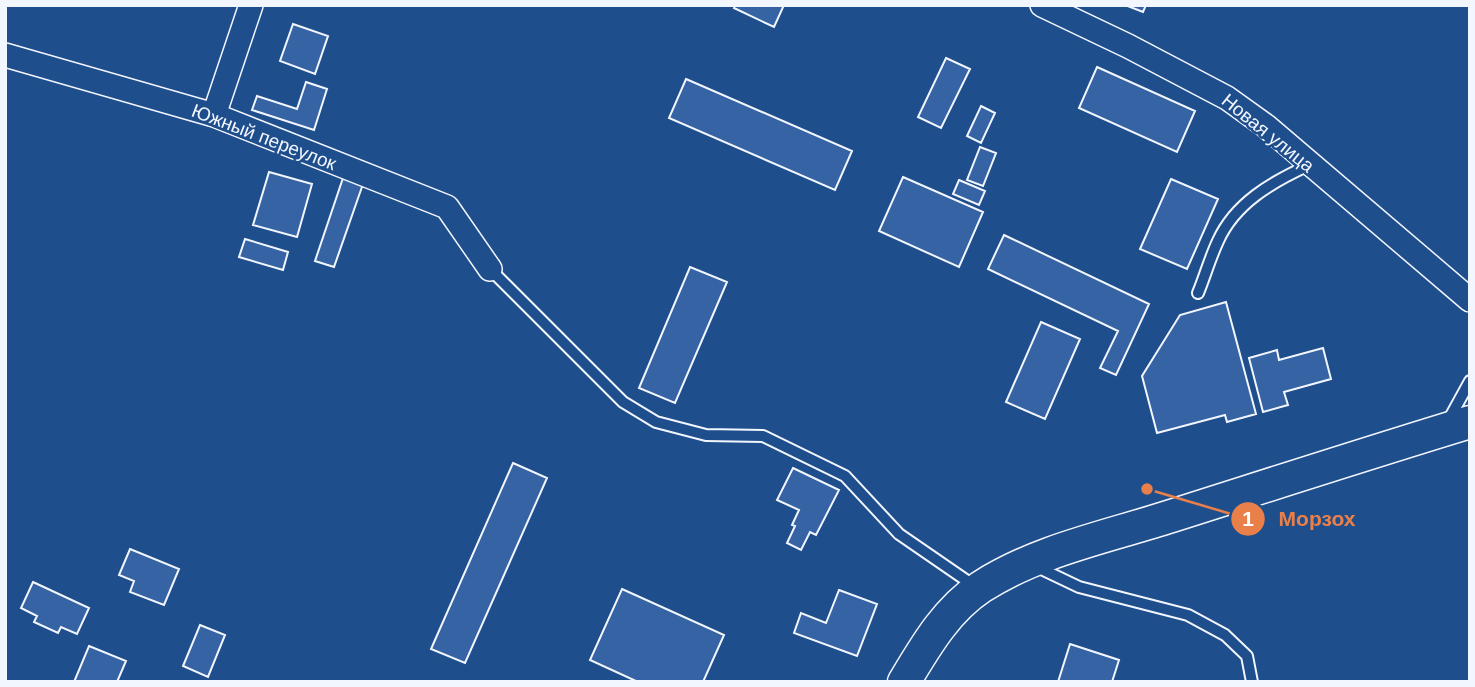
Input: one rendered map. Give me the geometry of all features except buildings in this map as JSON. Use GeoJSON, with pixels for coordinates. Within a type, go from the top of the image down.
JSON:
{"type":"FeatureCollection","features":[{"type":"Feature","properties":{"kind":"street"},"geometry":{"type":"LineString","coordinates":[[214,115],[251,5]]}},
{"type":"Feature","properties":{"kind":"street","name":"Новая улица"},"geometry":{"type":"LineString","coordinates":[[1042,5],[1227,98],[1266,126],[1308,165],[1470,300]]}},
{"type":"Feature","properties":{"kind":"street","name":"Южный переулок"},"geometry":{"type":"LineString","coordinates":[[5,55],[214,115],[447,208],[491,269]]}},
{"type":"Feature","properties":{"kind":"street"},"geometry":{"type":"LineString","coordinates":[[904,682],[936,629],[978,589],[1028,563],[1074,544],[1157,521],[1456,426]]}},
{"type":"Feature","properties":{"kind":"lane"},"geometry":{"type":"LineString","coordinates":[[1198,293],[1219,239],[1240,208],[1272,182],[1308,165]]}},
{"type":"Feature","properties":{"kind":"lane"},"geometry":{"type":"LineString","coordinates":[[491,269],[623,402],[656,422],[706,435],[763,436],[845,476],[899,534],[978,589]]}},
{"type":"Feature","properties":{"kind":"lane"},"geometry":{"type":"LineString","coordinates":[[1456,426],[1470,381]]}},
{"type":"Feature","properties":{"kind":"lane"},"geometry":{"type":"LineString","coordinates":[[1028,563],[1079,587],[1188,615],[1225,635],[1247,656],[1252,682]]}},
{"type":"Feature","properties":{"kind":"place","name":"Морзох"},"geometry":{"type":"Point","coordinates":[1147,489]}}]}
